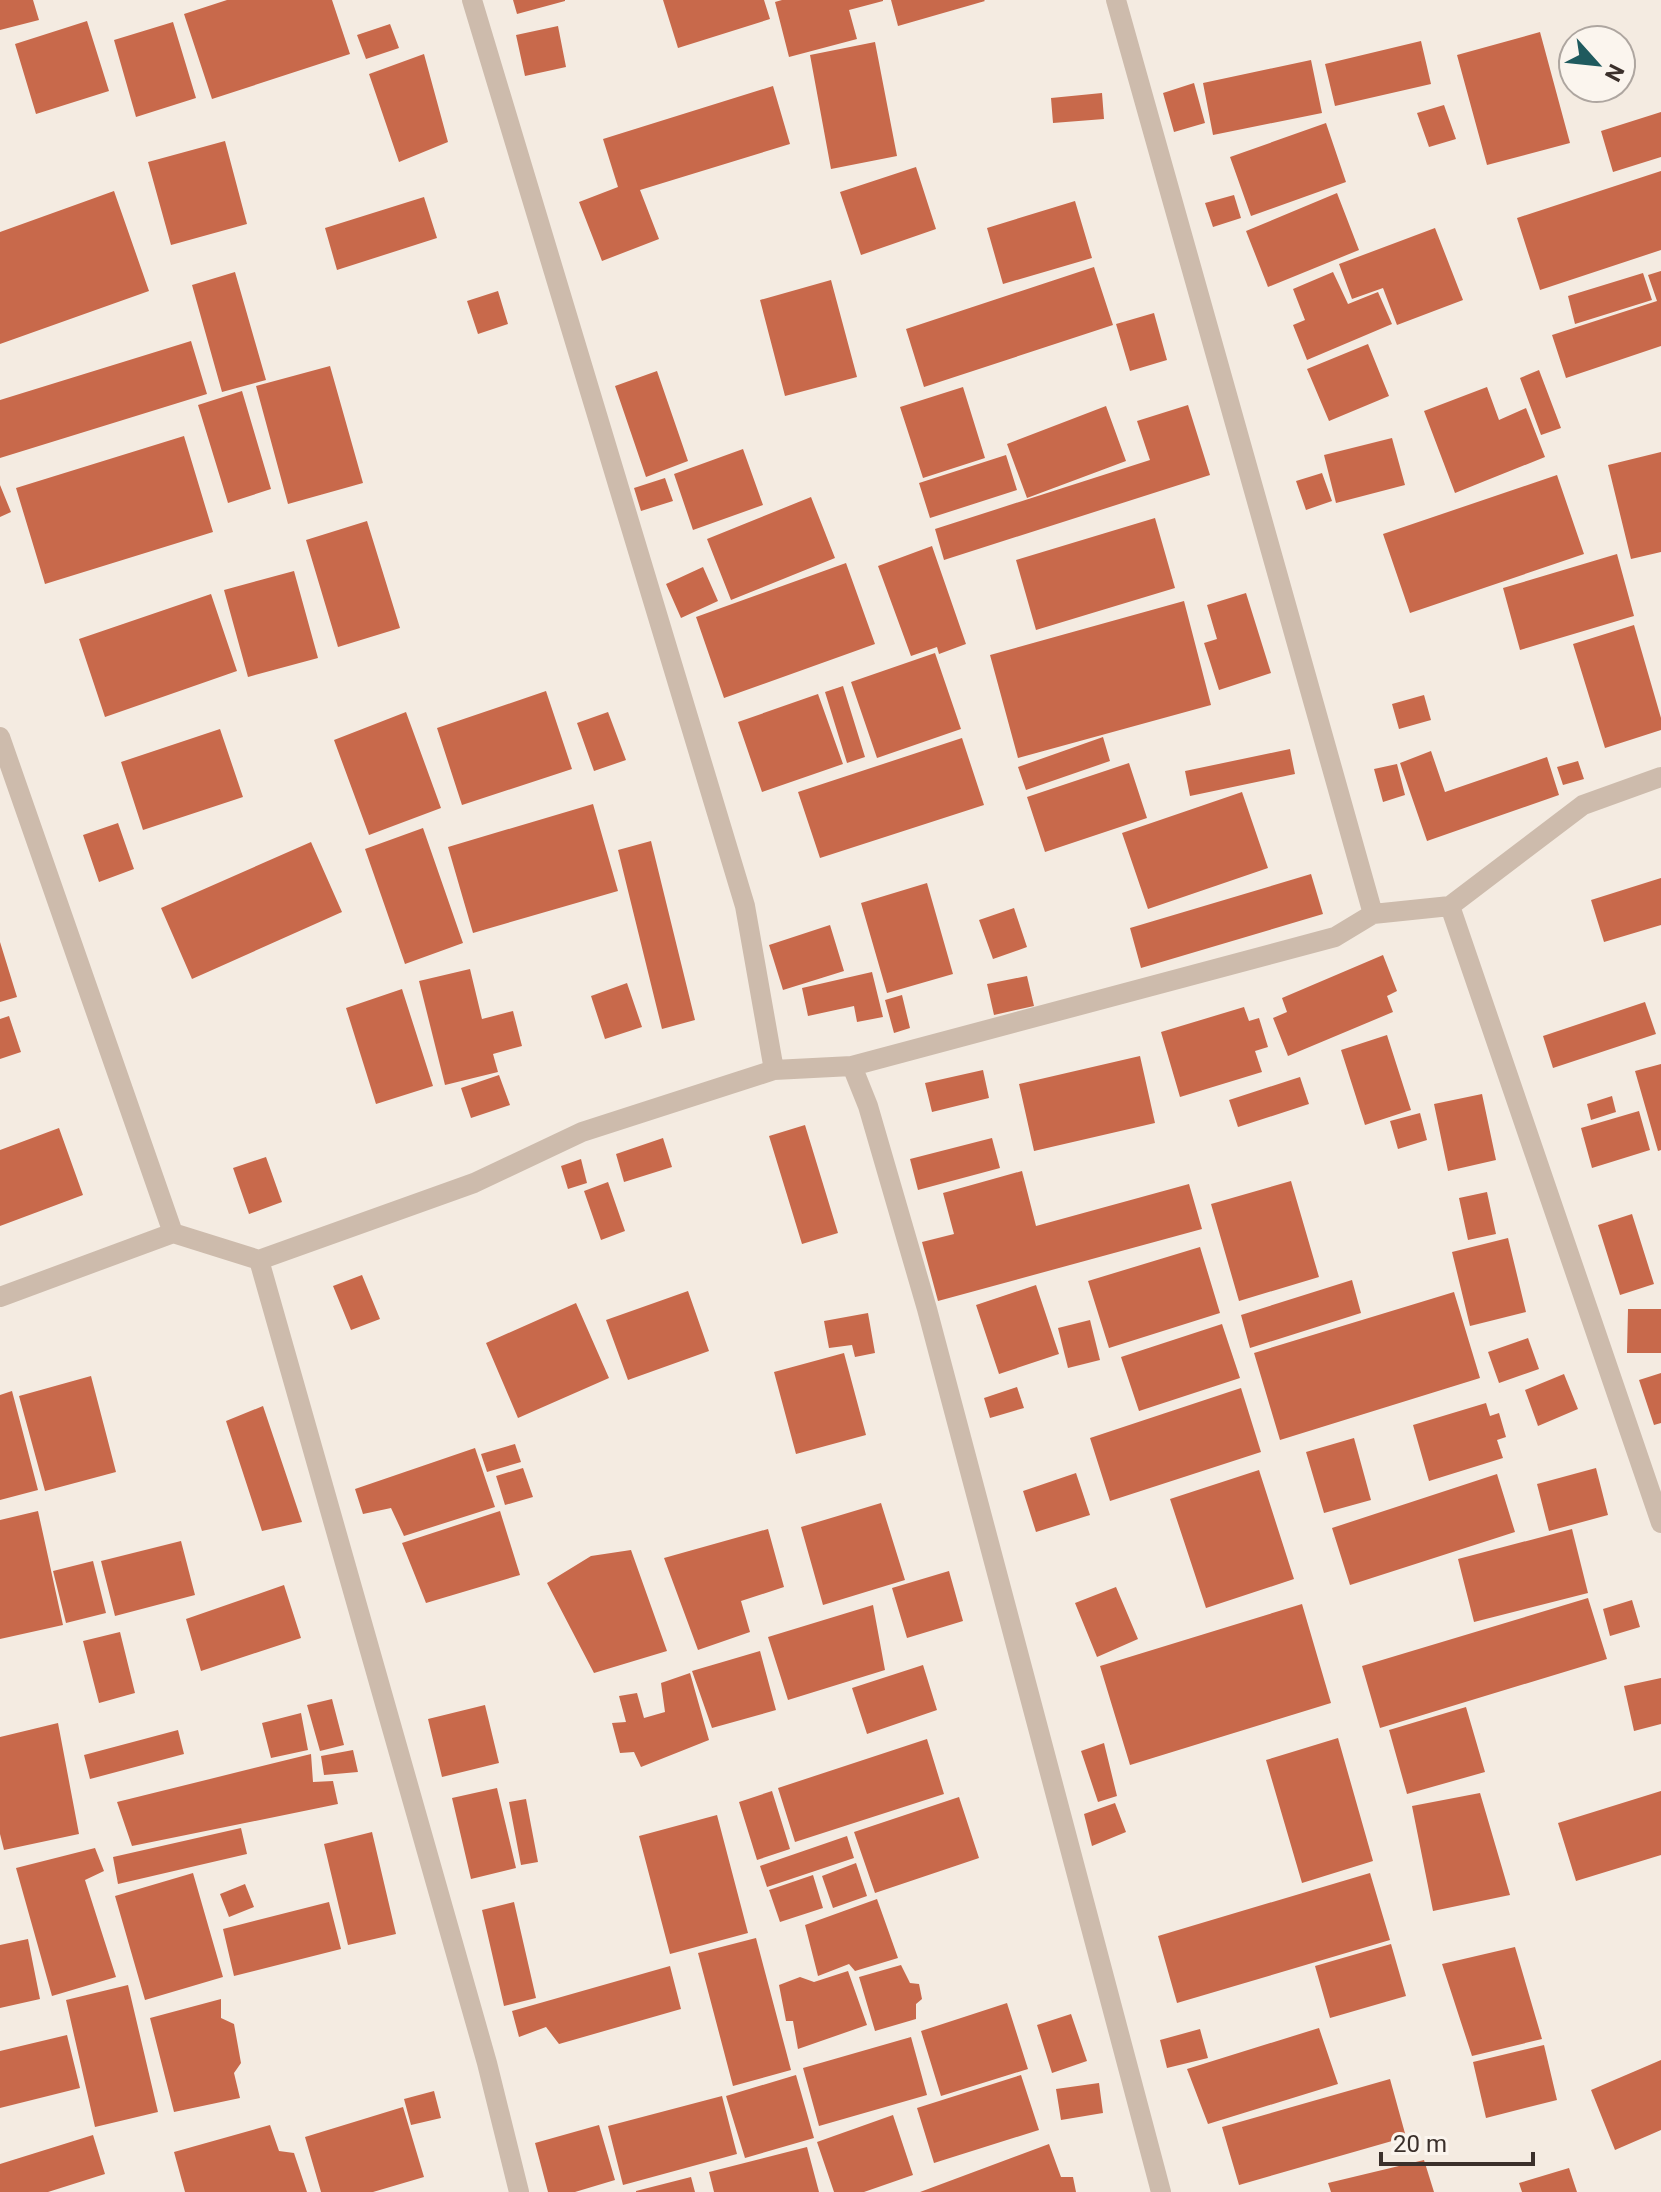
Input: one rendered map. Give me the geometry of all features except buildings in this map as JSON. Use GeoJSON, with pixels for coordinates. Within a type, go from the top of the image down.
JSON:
{"type":"FeatureCollection","features":[{"type":"Feature","properties":{"kind":"street"},"geometry":{"type":"LineString","coordinates":[[472,0],[745,906],[774,1070]]}},
{"type":"Feature","properties":{"kind":"street"},"geometry":{"type":"LineString","coordinates":[[1116,0],[1373,914]]}},
{"type":"Feature","properties":{"kind":"street"},"geometry":{"type":"LineString","coordinates":[[0,737],[173,1233]]}},
{"type":"Feature","properties":{"kind":"street"},"geometry":{"type":"LineString","coordinates":[[0,1297],[173,1233],[259,1260],[474,1183],[582,1132],[774,1070],[852,1066],[1335,937],[1373,914],[1450,906],[1583,805],[1661,777]]}},
{"type":"Feature","properties":{"kind":"street"},"geometry":{"type":"LineString","coordinates":[[1450,906],[1661,1523]]}},
{"type":"Feature","properties":{"kind":"street"},"geometry":{"type":"LineString","coordinates":[[852,1066],[868,1106],[931,1324],[1161,2192]]}},
{"type":"Feature","properties":{"kind":"street"},"geometry":{"type":"LineString","coordinates":[[259,1260],[487,2063],[519,2192]]}}]}
